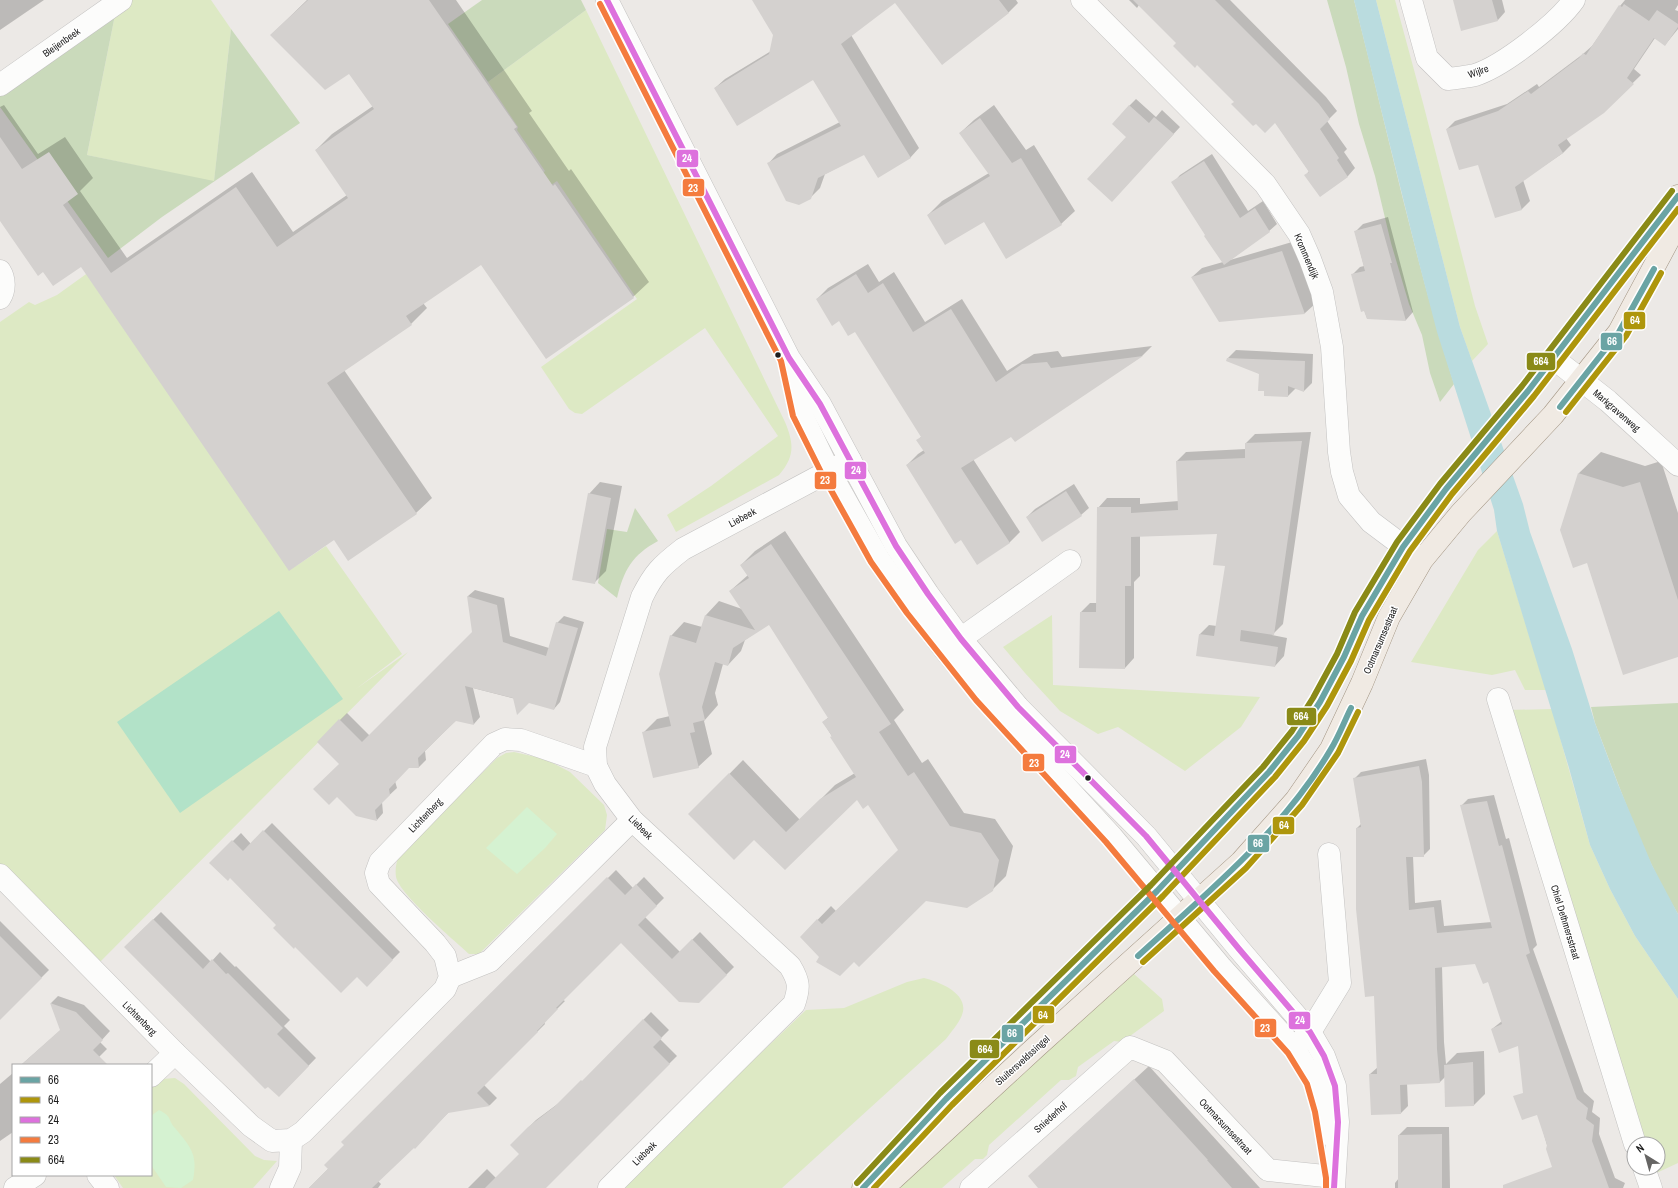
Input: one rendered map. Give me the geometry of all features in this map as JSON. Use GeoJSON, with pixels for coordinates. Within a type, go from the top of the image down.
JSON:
{"type":"FeatureCollection","features":[{"type":"Feature","properties":{"kind":"main road"},"geometry":{"type":"LineString","coordinates":[[863,1188],[946,1099],[1157,891],[1269,772],[1298,736],[1320,702],[1344,657],[1362,616],[1403,547],[1446,489],[1554,358],[1678,196]]}},
{"type":"Feature","properties":{"kind":"main road","name":"Ootmarsumsestraat"},"geometry":{"type":"LineString","coordinates":[[1199,901],[1241,862],[1296,800],[1331,749],[1362,683],[1389,617],[1422,560],[1461,513],[1553,415],[1620,332],[1678,222]]}},
{"type":"Feature","properties":{"kind":"main road","name":"Sluitersveldssingel"},"geometry":{"type":"LineString","coordinates":[[882,1188],[1199,901]]}},
{"type":"Feature","properties":{"kind":"street","name":"Bleijenbeek"},"geometry":{"type":"LineString","coordinates":[[0,85],[121,0]]}},
{"type":"Feature","properties":{"kind":"street"},"geometry":{"type":"LineString","coordinates":[[607,0],[788,358],[820,404],[896,546],[928,594],[953,644],[982,695],[1112,837],[1220,966],[1294,1048],[1314,1081],[1323,1110],[1334,1182]]}},
{"type":"Feature","properties":{"kind":"street","name":"Krommendijk"},"geometry":{"type":"LineString","coordinates":[[1082,0],[1265,184],[1299,234],[1322,292],[1332,346],[1339,452],[1342,472],[1349,496],[1371,522],[1422,560]]}},
{"type":"Feature","properties":{"kind":"street","name":"Wijlre"},"geometry":{"type":"LineString","coordinates":[[1411,0],[1427,58],[1448,79],[1475,75],[1508,58],[1566,11],[1574,0]]}},
{"type":"Feature","properties":{"kind":"street"},"geometry":{"type":"LineString","coordinates":[[0,271],[4,291],[0,298]]}},
{"type":"Feature","properties":{"kind":"street"},"geometry":{"type":"LineString","coordinates":[[788,358],[801,413],[829,471],[878,558],[913,608],[953,644],[1018,707],[1146,836],[1310,1032],[1324,1056],[1335,1086],[1338,1122],[1334,1182]]}},
{"type":"Feature","properties":{"kind":"street","name":"Markgravenweg"},"geometry":{"type":"LineString","coordinates":[[1554,358],[1608,401],[1678,465]]}},
{"type":"Feature","properties":{"kind":"street","name":"Liebeek"},"geometry":{"type":"LineString","coordinates":[[609,1188],[794,1004],[798,991],[797,978],[790,966],[632,820],[605,784],[596,766],[596,747],[642,597],[653,576],[667,561],[683,549],[850,460]]}},
{"type":"Feature","properties":{"kind":"street"},"geometry":{"type":"LineString","coordinates":[[953,644],[1070,561]]}},
{"type":"Feature","properties":{"kind":"street","name":"Chiel Dethmersstraat"},"geometry":{"type":"LineString","coordinates":[[1498,699],[1633,1136]]}},
{"type":"Feature","properties":{"kind":"street","name":"Lichtenberg"},"geometry":{"type":"LineString","coordinates":[[450,977],[445,956],[435,943],[379,884],[376,873],[380,862],[494,744],[505,739],[521,740],[596,766]]}},
{"type":"Feature","properties":{"kind":"street"},"geometry":{"type":"LineString","coordinates":[[281,1188],[290,1168],[291,1140],[303,1132],[445,989],[450,977],[490,961],[632,820]]}},
{"type":"Feature","properties":{"kind":"street"},"geometry":{"type":"LineString","coordinates":[[1294,1048],[1310,1032],[1340,983],[1329,854]]}},
{"type":"Feature","properties":{"kind":"street","name":"Lichtenberg"},"geometry":{"type":"LineString","coordinates":[[0,875],[175,1053],[261,1135],[272,1141],[291,1140]]}},
{"type":"Feature","properties":{"kind":"street","name":"Ootmarsumsestraat"},"geometry":{"type":"LineString","coordinates":[[1130,1047],[1165,1061],[1268,1170],[1334,1182]]}},
{"type":"Feature","properties":{"kind":"street","name":"Sniederhof"},"geometry":{"type":"LineString","coordinates":[[971,1188],[1130,1047]]}},
{"type":"Feature","properties":{"kind":"street"},"geometry":{"type":"LineString","coordinates":[[152,1075],[175,1053]]}},
{"type":"Feature","properties":{"kind":"street"},"geometry":{"type":"LineString","coordinates":[[15,1188],[33,1176]]}},
{"type":"Feature","properties":{"kind":"street"},"geometry":{"type":"LineString","coordinates":[[99,1176],[108,1188]]}},
{"type":"Feature","properties":{"kind":"street"},"geometry":{"type":"LineString","coordinates":[[1647,1176],[1651,1188]]}},
{"type":"Feature","properties":{"kind":"green space"},"geometry":{"type":"Polygon","coordinates":[[[130,0],[211,0],[231,29],[214,182],[87,155],[116,10],[130,0]]]}},
{"type":"Feature","properties":{"kind":"green space"},"geometry":{"type":"Polygon","coordinates":[[[482,0],[581,0],[586,10],[488,82],[448,24],[482,0]]]}},
{"type":"Feature","properties":{"kind":"green space"},"geometry":{"type":"Polygon","coordinates":[[[1327,0],[1354,0],[1413,241],[1454,384],[1440,402],[1430,373],[1422,335],[1409,304],[1391,243],[1375,176],[1359,124],[1346,67],[1327,0]]]}},
{"type":"Feature","properties":{"kind":"green space"},"geometry":{"type":"Polygon","coordinates":[[[1376,0],[1395,0],[1475,306],[1488,344],[1472,361],[1460,327],[1376,0]]]}},
{"type":"Feature","properties":{"kind":"green space"},"geometry":{"type":"Polygon","coordinates":[[[116,10],[87,155],[214,181],[231,29],[300,123],[162,217],[108,258],[0,107],[0,90],[116,10]]]}},
{"type":"Feature","properties":{"kind":"green space"},"geometry":{"type":"Polygon","coordinates":[[[586,10],[785,422],[790,437],[790,456],[788,462],[779,475],[676,532],[667,515],[711,486],[778,436],[705,328],[582,414],[575,413],[569,409],[541,367],[637,299],[557,181],[548,187],[539,176],[545,171],[517,130],[518,127],[488,82],[586,10]]]}},
{"type":"Feature","properties":{"kind":"green space"},"geometry":{"type":"Polygon","coordinates":[[[89,272],[296,566],[326,546],[402,654],[356,689],[408,652],[95,967],[0,874],[0,322],[29,302],[35,305],[57,295],[89,272]]]}},
{"type":"Feature","properties":{"kind":"green space"},"geometry":{"type":"Polygon","coordinates":[[[635,508],[658,541],[649,546],[630,564],[626,571],[617,598],[598,583],[607,529],[627,532],[635,508]]]}},
{"type":"Feature","properties":{"kind":"green space"},"geometry":{"type":"Polygon","coordinates":[[[1497,531],[1546,690],[1525,690],[1515,670],[1492,675],[1411,662],[1478,550],[1497,531]]]}},
{"type":"Feature","properties":{"kind":"green space"},"geometry":{"type":"Polygon","coordinates":[[[279,611],[343,699],[180,813],[117,722],[279,611]]]}},
{"type":"Feature","properties":{"kind":"green space"},"geometry":{"type":"Polygon","coordinates":[[[1052,615],[1053,685],[1260,697],[1241,727],[1185,771],[1118,727],[1098,734],[1060,711],[1003,647],[1052,615]]]}},
{"type":"Feature","properties":{"kind":"green space"},"geometry":{"type":"Polygon","coordinates":[[[1678,703],[1678,914],[1653,868],[1643,845],[1595,723],[1591,707],[1678,703]]]}},
{"type":"Feature","properties":{"kind":"green space"},"geometry":{"type":"Polygon","coordinates":[[[1552,709],[1590,845],[1610,889],[1635,936],[1678,999],[1678,1163],[1666,1169],[1666,1136],[1638,1136],[1508,710],[1552,709]]]}},
{"type":"Feature","properties":{"kind":"green space"},"geometry":{"type":"Polygon","coordinates":[[[514,752],[545,759],[570,772],[604,805],[607,815],[605,830],[479,954],[469,954],[428,917],[407,895],[396,877],[398,858],[497,758],[506,753],[514,752]]]}},
{"type":"Feature","properties":{"kind":"green space"},"geometry":{"type":"Polygon","coordinates":[[[527,807],[557,834],[545,848],[517,874],[486,848],[527,807]]]}},
{"type":"Feature","properties":{"kind":"green space"},"geometry":{"type":"Polygon","coordinates":[[[1134,974],[1162,999],[1164,1011],[1122,1042],[1114,1041],[1078,1067],[1076,1076],[1069,1080],[1061,1080],[989,1145],[987,1155],[983,1159],[975,1159],[942,1188],[894,1188],[1134,974]]]}},
{"type":"Feature","properties":{"kind":"green space"},"geometry":{"type":"Polygon","coordinates":[[[924,978],[945,986],[958,995],[962,1001],[963,1008],[962,1015],[957,1024],[946,1039],[782,1188],[619,1188],[806,1010],[844,1008],[907,982],[924,978]]]}},
{"type":"Feature","properties":{"kind":"green space"},"geometry":{"type":"Polygon","coordinates":[[[175,1078],[184,1084],[255,1156],[264,1160],[277,1161],[253,1188],[123,1188],[115,1176],[152,1176],[152,1086],[162,1079],[175,1078]]]}},
{"type":"Feature","properties":{"kind":"green space"},"geometry":{"type":"Polygon","coordinates":[[[159,1110],[168,1116],[192,1152],[195,1164],[193,1180],[181,1188],[166,1187],[152,1166],[152,1115],[159,1110]]]}},
{"type":"Feature","properties":{"kind":"water"},"geometry":{"type":"Polygon","coordinates":[[[1354,0],[1376,0],[1460,327],[1523,504],[1530,532],[1572,649],[1595,723],[1618,784],[1652,865],[1678,914],[1678,999],[1635,936],[1610,889],[1590,845],[1569,768],[1497,531],[1494,510],[1437,332],[1354,0]]]}},
{"type":"Feature","properties":{"kind":"building"},"geometry":{"type":"Polygon","coordinates":[[[308,0],[429,0],[517,127],[514,129],[553,186],[555,184],[634,298],[546,359],[481,265],[406,316],[412,325],[327,383],[417,514],[348,561],[334,540],[289,571],[81,267],[53,286],[43,272],[38,276],[0,221],[0,137],[22,169],[49,152],[78,194],[63,205],[111,273],[236,187],[277,247],[348,198],[315,150],[374,109],[349,74],[325,90],[270,35],[308,0]]]}},
{"type":"Feature","properties":{"kind":"building"},"geometry":{"type":"Polygon","coordinates":[[[752,0],[999,0],[1009,13],[942,65],[895,3],[841,44],[911,158],[878,178],[864,155],[818,178],[811,199],[799,205],[786,201],[767,163],[841,126],[813,80],[737,126],[714,88],[769,54],[773,35],[752,0]]]}},
{"type":"Feature","properties":{"kind":"building"},"geometry":{"type":"Polygon","coordinates":[[[1133,0],[1215,0],[1319,104],[1330,119],[1320,129],[1339,158],[1337,160],[1348,177],[1320,197],[1304,175],[1309,172],[1275,123],[1265,133],[1256,124],[1253,126],[1231,104],[1234,102],[1197,65],[1195,68],[1173,46],[1176,43],[1133,0]]]}},
{"type":"Feature","properties":{"kind":"building"},"geometry":{"type":"Polygon","coordinates":[[[1453,0],[1492,0],[1498,21],[1461,31],[1453,0]]]}},
{"type":"Feature","properties":{"kind":"building"},"geometry":{"type":"Polygon","coordinates":[[[1624,4],[1649,21],[1657,10],[1678,24],[1678,27],[1665,46],[1654,38],[1627,78],[1634,84],[1604,113],[1558,145],[1563,153],[1515,187],[1522,210],[1495,218],[1478,165],[1459,170],[1446,129],[1498,111],[1528,91],[1531,94],[1579,58],[1583,53],[1586,55],[1619,5],[1622,7],[1624,4]]]}},
{"type":"Feature","properties":{"kind":"building"},"geometry":{"type":"Polygon","coordinates":[[[1129,105],[1149,123],[1154,117],[1174,134],[1112,202],[1087,179],[1126,137],[1112,124],[1129,105]]]}},
{"type":"Feature","properties":{"kind":"building"},"geometry":{"type":"Polygon","coordinates":[[[980,118],[1012,163],[1021,158],[1062,225],[1006,259],[984,222],[945,245],[927,215],[990,176],[959,133],[980,118]]]}},
{"type":"Feature","properties":{"kind":"building"},"geometry":{"type":"Polygon","coordinates":[[[1204,161],[1240,218],[1255,208],[1270,232],[1224,265],[1204,236],[1205,235],[1171,182],[1204,161]]]}},
{"type":"Feature","properties":{"kind":"building"},"geometry":{"type":"Polygon","coordinates":[[[1381,224],[1406,321],[1367,319],[1364,311],[1361,312],[1351,274],[1365,271],[1354,231],[1381,224]]]}},
{"type":"Feature","properties":{"kind":"building"},"geometry":{"type":"Polygon","coordinates":[[[1282,251],[1305,314],[1219,322],[1191,277],[1282,251]]]}},
{"type":"Feature","properties":{"kind":"building"},"geometry":{"type":"Polygon","coordinates":[[[856,274],[868,293],[883,283],[913,332],[951,309],[996,382],[1022,364],[1047,362],[1051,368],[1143,356],[1015,442],[1011,437],[961,468],[1010,543],[977,565],[961,540],[955,544],[906,465],[925,453],[916,440],[921,437],[855,332],[848,336],[839,321],[832,326],[816,299],[856,274]]]}},
{"type":"Feature","properties":{"kind":"building"},"geometry":{"type":"Polygon","coordinates":[[[1227,358],[1305,361],[1304,392],[1288,386],[1288,397],[1264,396],[1264,391],[1258,391],[1259,374],[1226,361],[1227,358]]]}},
{"type":"Feature","properties":{"kind":"building"},"geometry":{"type":"Polygon","coordinates":[[[1302,441],[1274,635],[1241,630],[1240,641],[1278,647],[1275,667],[1196,656],[1199,634],[1214,636],[1225,566],[1213,565],[1217,534],[1131,537],[1131,586],[1125,586],[1125,669],[1079,668],[1080,612],[1096,612],[1097,507],[1131,507],[1131,513],[1178,510],[1176,461],[1245,458],[1245,443],[1302,441]]]}},
{"type":"Feature","properties":{"kind":"building"},"geometry":{"type":"Polygon","coordinates":[[[1578,473],[1623,487],[1640,482],[1678,600],[1678,657],[1623,675],[1587,563],[1573,568],[1560,530],[1578,473]]]}},
{"type":"Feature","properties":{"kind":"building"},"geometry":{"type":"Polygon","coordinates":[[[1066,491],[1082,516],[1042,542],[1026,517],[1066,491]]]}},
{"type":"Feature","properties":{"kind":"building"},"geometry":{"type":"Polygon","coordinates":[[[588,493],[611,498],[595,584],[572,580],[588,493]]]}},
{"type":"Feature","properties":{"kind":"building"},"geometry":{"type":"Polygon","coordinates":[[[771,544],[891,724],[879,732],[908,776],[914,772],[950,826],[981,833],[999,860],[993,891],[967,908],[926,901],[859,967],[854,962],[840,976],[816,962],[819,957],[800,937],[817,919],[822,924],[898,850],[868,805],[863,809],[857,800],[785,870],[754,840],[734,860],[688,814],[729,773],[786,832],[820,799],[856,777],[822,722],[828,718],[769,625],[733,648],[728,666],[715,662],[702,707],[705,720],[693,723],[695,732],[690,733],[699,768],[653,778],[642,732],[671,726],[659,674],[670,635],[696,643],[705,615],[755,630],[729,591],[749,578],[740,565],[771,544]]]}},
{"type":"Feature","properties":{"kind":"building"},"geometry":{"type":"Polygon","coordinates":[[[467,596],[497,605],[503,642],[546,656],[556,622],[578,628],[554,710],[529,703],[517,715],[513,698],[465,686],[474,725],[456,721],[439,737],[418,758],[419,768],[409,768],[389,789],[390,795],[375,810],[377,821],[356,816],[337,797],[329,805],[313,789],[339,764],[317,742],[339,719],[362,742],[472,632],[467,596]]]}},
{"type":"Feature","properties":{"kind":"building"},"geometry":{"type":"Polygon","coordinates":[[[1419,766],[1422,782],[1424,857],[1406,857],[1409,910],[1434,907],[1437,933],[1492,928],[1460,805],[1487,801],[1499,846],[1502,845],[1530,953],[1526,955],[1577,1099],[1588,1108],[1586,1119],[1594,1125],[1592,1141],[1609,1188],[1503,1188],[1503,1185],[1552,1167],[1546,1149],[1547,1145],[1537,1115],[1522,1120],[1513,1096],[1523,1093],[1518,1046],[1499,1053],[1491,1029],[1502,1024],[1488,982],[1483,984],[1475,964],[1435,968],[1437,1049],[1440,1083],[1400,1085],[1401,1114],[1371,1115],[1369,1074],[1377,1074],[1374,996],[1365,997],[1356,909],[1356,828],[1361,827],[1353,778],[1419,766]]]}},
{"type":"Feature","properties":{"kind":"building"},"geometry":{"type":"Polygon","coordinates":[[[263,830],[393,960],[367,987],[357,977],[341,993],[295,947],[294,949],[273,928],[276,925],[230,878],[228,881],[209,863],[232,840],[243,851],[263,830]]]}},
{"type":"Feature","properties":{"kind":"building"},"geometry":{"type":"Polygon","coordinates":[[[607,877],[625,895],[636,884],[657,906],[638,925],[672,959],[692,939],[727,975],[699,1003],[679,1002],[621,943],[556,1008],[558,1009],[537,1031],[538,1032],[477,1093],[490,1106],[448,1113],[415,1149],[414,1148],[372,1188],[309,1188],[328,1169],[324,1165],[344,1145],[341,1142],[607,877]]]}},
{"type":"Feature","properties":{"kind":"building"},"geometry":{"type":"Polygon","coordinates":[[[153,919],[203,969],[212,959],[283,1028],[277,1034],[309,1066],[279,1097],[268,1087],[265,1089],[124,947],[153,919]]]}},
{"type":"Feature","properties":{"kind":"building"},"geometry":{"type":"Polygon","coordinates":[[[0,936],[42,978],[0,1020],[0,936]]]}},
{"type":"Feature","properties":{"kind":"building"},"geometry":{"type":"Polygon","coordinates":[[[50,1003],[76,1012],[103,1040],[93,1050],[107,1064],[22,1064],[60,1030],[50,1003]]]}},
{"type":"Feature","properties":{"kind":"building"},"geometry":{"type":"Polygon","coordinates":[[[643,1019],[662,1038],[653,1047],[670,1064],[546,1188],[485,1188],[519,1154],[510,1145],[528,1127],[554,1107],[581,1080],[582,1081],[643,1019]]]}},
{"type":"Feature","properties":{"kind":"building"},"geometry":{"type":"Polygon","coordinates":[[[1473,1062],[1474,1106],[1445,1107],[1444,1065],[1473,1062]]]}},
{"type":"Feature","properties":{"kind":"building"},"geometry":{"type":"Polygon","coordinates":[[[1134,1079],[1232,1188],[1038,1188],[1028,1176],[1134,1079]]]}},
{"type":"Feature","properties":{"kind":"building"},"geometry":{"type":"Polygon","coordinates":[[[1442,1134],[1442,1188],[1398,1188],[1398,1135],[1442,1134]]]}},
{"type":"Feature","properties":{"kind":"transit line","name":"24"},"geometry":{"type":"LineString","coordinates":[[607,0],[789,358],[820,404],[896,546],[928,594],[961,639],[1018,707],[1146,836],[1310,1032],[1324,1056],[1335,1086],[1338,1122],[1334,1188]]}},
{"type":"Feature","properties":{"kind":"transit line","name":"23"},"geometry":{"type":"LineString","coordinates":[[600,4],[781,361],[793,416],[822,474],[871,562],[907,613],[976,700],[1106,842],[1214,971],[1288,1053],[1307,1084],[1315,1112],[1326,1178],[1326,1188]]}},
{"type":"Feature","properties":{"kind":"transit line","name":"664"},"geometry":{"type":"LineString","coordinates":[[857,1183],[940,1093],[1151,885],[1263,767],[1292,731],[1313,698],[1337,654],[1355,612],[1397,542],[1440,484],[1522,386],[1672,191]]}},
{"type":"Feature","properties":{"kind":"transit line","name":"66"},"geometry":{"type":"LineString","coordinates":[[863,1188],[946,1099],[1157,891],[1269,772],[1298,736],[1320,702],[1344,657],[1362,616],[1403,547],[1446,489],[1528,391],[1678,196]]}},
{"type":"Feature","properties":{"kind":"transit line","name":"64"},"geometry":{"type":"LineString","coordinates":[[874,1188],[952,1105],[1163,896],[1275,777],[1304,741],[1327,706],[1351,661],[1369,620],[1410,551],[1452,494],[1534,396],[1678,209]]}},
{"type":"Feature","properties":{"kind":"transit line","name":"66"},"geometry":{"type":"LineString","coordinates":[[1560,407],[1619,332],[1654,269]]}},
{"type":"Feature","properties":{"kind":"transit line","name":"64"},"geometry":{"type":"LineString","coordinates":[[1566,412],[1626,336],[1661,273]]}},
{"type":"Feature","properties":{"kind":"transit line","name":"66"},"geometry":{"type":"LineString","coordinates":[[1138,956],[1217,884],[1267,834],[1312,779],[1331,749],[1351,708]]}},
{"type":"Feature","properties":{"kind":"transit line","name":"64"},"geometry":{"type":"LineString","coordinates":[[1143,962],[1246,868],[1302,805],[1338,753],[1358,712]]}}]}
